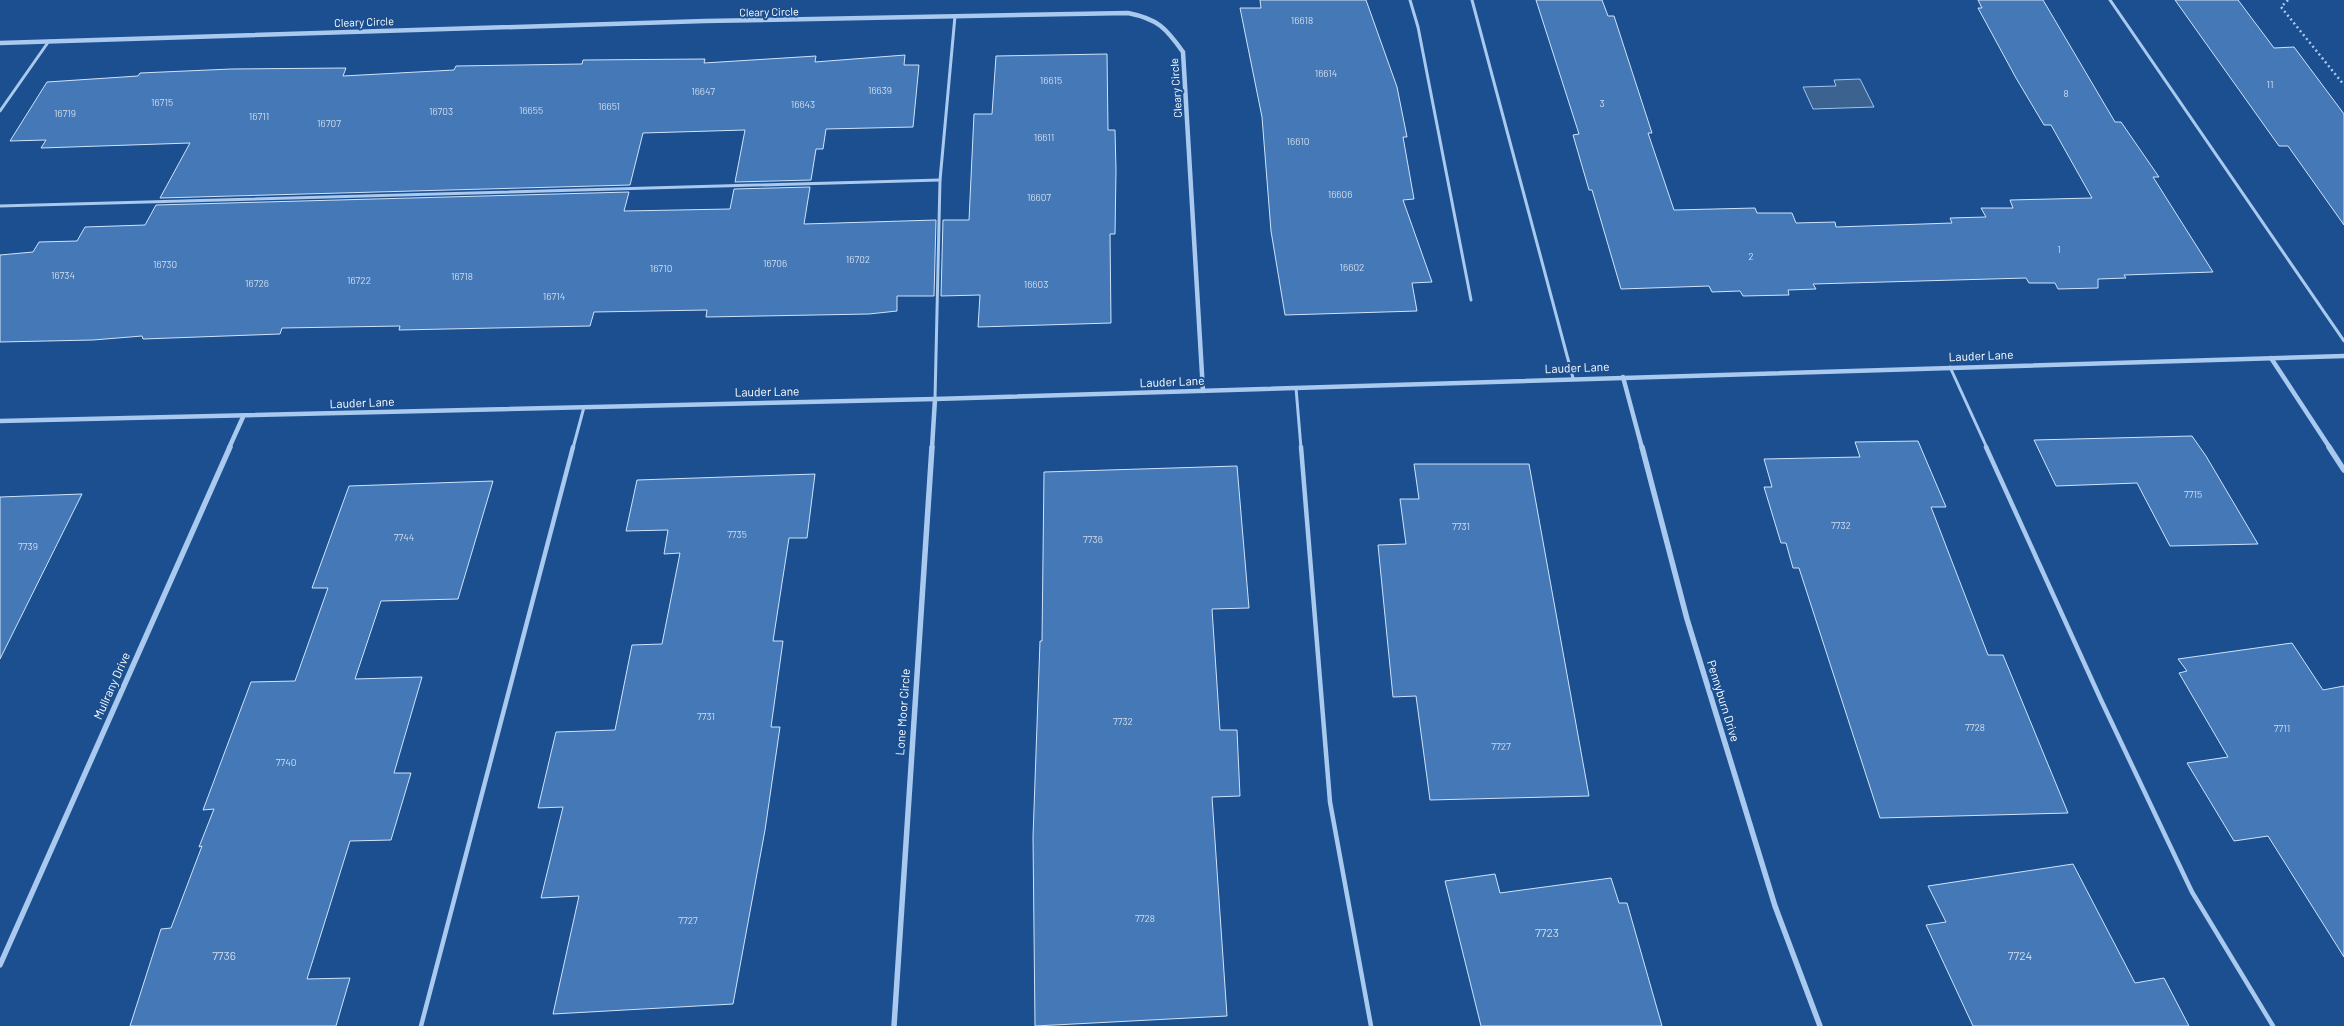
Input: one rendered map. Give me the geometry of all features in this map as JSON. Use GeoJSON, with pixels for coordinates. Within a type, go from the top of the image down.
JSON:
{"type":"FeatureCollection","features":[{"type":"Feature","properties":{"kind":"street","name":"Cleary Circle"},"geometry":{"type":"LineString","coordinates":[[0,43],[402,30],[955,16],[1128,13],[1150,17],[1165,27],[1183,52],[1203,391]]}},
{"type":"Feature","properties":{"kind":"street","name":"Lauder Lane"},"geometry":{"type":"LineString","coordinates":[[0,421],[243,417],[584,406],[934,399],[2344,356]]}},
{"type":"Feature","properties":{"kind":"street"},"geometry":{"type":"LineString","coordinates":[[2272,358],[2344,470]]}},
{"type":"Feature","properties":{"kind":"street","name":"Pennyburn Drive"},"geometry":{"type":"LineString","coordinates":[[1623,377],[1690,628],[1775,906],[1820,1026]]}},
{"type":"Feature","properties":{"kind":"street","name":"Lone Moor Circle"},"geometry":{"type":"LineString","coordinates":[[894,1026],[934,399]]}},
{"type":"Feature","properties":{"kind":"street","name":"Mullrany Drive"},"geometry":{"type":"LineString","coordinates":[[0,965],[243,417]]}},
{"type":"Feature","properties":{"kind":"lane"},"geometry":{"type":"LineString","coordinates":[[1410,0],[1420,37],[1471,300]]}},
{"type":"Feature","properties":{"kind":"lane"},"geometry":{"type":"LineString","coordinates":[[1472,0],[1574,378]]}},
{"type":"Feature","properties":{"kind":"lane"},"geometry":{"type":"LineString","coordinates":[[2110,0],[2344,341]]}},
{"type":"Feature","properties":{"kind":"lane"},"geometry":{"type":"LineString","coordinates":[[934,399],[940,180],[955,16]]}},
{"type":"Feature","properties":{"kind":"lane"},"geometry":{"type":"LineString","coordinates":[[0,111],[49,41]]}},
{"type":"Feature","properties":{"kind":"lane"},"geometry":{"type":"LineString","coordinates":[[0,206],[940,180]]}},
{"type":"Feature","properties":{"kind":"lane"},"geometry":{"type":"LineString","coordinates":[[1950,367],[2101,700],[2192,892],[2273,1026]]}},
{"type":"Feature","properties":{"kind":"lane"},"geometry":{"type":"LineString","coordinates":[[1296,388],[1330,802],[1371,1026]]}},
{"type":"Feature","properties":{"kind":"lane"},"geometry":{"type":"LineString","coordinates":[[421,1026],[584,406]]}},
{"type":"Feature","properties":{"kind":"path"},"geometry":{"type":"LineString","coordinates":[[2288,0],[2281,7],[2344,85]]}},
{"type":"Feature","properties":{"kind":"water"},"geometry":{"type":"Polygon","coordinates":[[[1860,79],[1874,107],[1813,109],[1803,87],[1836,86],[1834,80],[1860,79]]]}},
{"type":"Feature","properties":{"kind":"building"},"geometry":{"type":"Polygon","coordinates":[[[1260,0],[1366,0],[1397,87],[1407,137],[1403,137],[1414,199],[1403,200],[1432,282],[1412,283],[1417,311],[1285,315],[1271,231],[1262,117],[1240,8],[1261,8],[1260,0]]]}},
{"type":"Feature","properties":{"kind":"building"},"geometry":{"type":"Polygon","coordinates":[[[1536,0],[1602,0],[1608,16],[1614,16],[1652,133],[1648,133],[1674,210],[1755,208],[1757,213],[1792,213],[1796,223],[1835,222],[1836,227],[1952,223],[1950,218],[1986,217],[1981,208],[2013,208],[2010,200],[2092,198],[2051,125],[2044,125],[1978,8],[1982,8],[1978,0],[2043,0],[2115,122],[2121,122],[2159,177],[2153,177],[2213,272],[2124,275],[2126,278],[2098,279],[2098,288],[2058,289],[2055,283],[2029,283],[2026,278],[1813,284],[1816,289],[1788,290],[1789,295],[1743,296],[1740,291],[1712,292],[1709,286],[1621,289],[1592,190],[1589,190],[1573,135],[1579,134],[1536,0]]]}},
{"type":"Feature","properties":{"kind":"building"},"geometry":{"type":"Polygon","coordinates":[[[2175,0],[2238,0],[2274,48],[2294,47],[2344,114],[2344,225],[2288,146],[2279,146],[2175,0]]]}},
{"type":"Feature","properties":{"kind":"building"},"geometry":{"type":"Polygon","coordinates":[[[1107,54],[1108,130],[1115,130],[1116,170],[1115,234],[1110,234],[1111,323],[978,327],[980,295],[941,296],[943,220],[969,220],[974,114],[992,114],[996,56],[1107,54]]]}},
{"type":"Feature","properties":{"kind":"building"},"geometry":{"type":"Polygon","coordinates":[[[905,55],[904,65],[919,65],[913,127],[826,129],[823,149],[816,149],[811,180],[735,182],[745,130],[643,133],[630,185],[160,198],[190,143],[41,148],[46,140],[10,141],[47,82],[138,76],[140,73],[231,69],[346,68],[343,76],[454,70],[456,66],[582,64],[583,60],[705,59],[704,63],[816,56],[815,62],[905,55]]]}},
{"type":"Feature","properties":{"kind":"building"},"geometry":{"type":"Polygon","coordinates":[[[810,187],[804,224],[936,220],[934,296],[897,296],[897,311],[869,314],[706,317],[707,310],[594,312],[590,326],[399,330],[400,326],[282,328],[280,334],[143,339],[142,336],[93,340],[0,342],[0,255],[33,252],[39,242],[77,241],[85,227],[145,225],[156,205],[629,192],[624,211],[730,209],[734,189],[810,187]]]}},
{"type":"Feature","properties":{"kind":"building"},"geometry":{"type":"Polygon","coordinates":[[[2192,436],[2206,456],[2258,544],[2170,546],[2137,483],[2056,486],[2034,440],[2192,436]]]}},
{"type":"Feature","properties":{"kind":"building"},"geometry":{"type":"Polygon","coordinates":[[[1918,441],[1946,507],[1931,507],[1988,655],[2003,655],[2068,813],[1880,818],[1799,568],[1793,568],[1786,543],[1781,543],[1764,487],[1772,487],[1764,459],[1860,457],[1855,442],[1918,441]]]}},
{"type":"Feature","properties":{"kind":"building"},"geometry":{"type":"Polygon","coordinates":[[[1414,464],[1529,464],[1589,796],[1430,800],[1416,696],[1393,697],[1378,545],[1406,544],[1400,499],[1419,499],[1414,464]]]}},
{"type":"Feature","properties":{"kind":"building"},"geometry":{"type":"Polygon","coordinates":[[[1237,466],[1249,608],[1212,609],[1220,730],[1237,730],[1240,796],[1212,797],[1227,1016],[1035,1026],[1033,837],[1040,641],[1042,641],[1044,472],[1237,466]]]}},
{"type":"Feature","properties":{"kind":"building"},"geometry":{"type":"Polygon","coordinates":[[[815,474],[807,538],[789,538],[773,641],[783,641],[771,727],[780,727],[765,830],[733,1004],[553,1014],[579,896],[541,898],[563,807],[538,808],[556,732],[615,730],[632,645],[662,644],[680,553],[664,554],[668,530],[626,531],[637,480],[815,474]]]}},
{"type":"Feature","properties":{"kind":"building"},"geometry":{"type":"Polygon","coordinates":[[[493,481],[458,599],[381,601],[355,679],[422,677],[394,773],[411,773],[391,840],[350,841],[307,979],[350,978],[336,1026],[130,1026],[161,929],[171,928],[202,846],[199,847],[214,809],[203,810],[251,682],[295,681],[328,588],[312,588],[349,486],[493,481]]]}},
{"type":"Feature","properties":{"kind":"building"},"geometry":{"type":"Polygon","coordinates":[[[82,494],[0,659],[0,497],[82,494]]]}},
{"type":"Feature","properties":{"kind":"building"},"geometry":{"type":"Polygon","coordinates":[[[2292,643],[2323,690],[2344,686],[2344,957],[2268,836],[2234,841],[2187,763],[2228,757],[2179,673],[2187,671],[2178,659],[2292,643]]]}},
{"type":"Feature","properties":{"kind":"building"},"geometry":{"type":"Polygon","coordinates":[[[2073,864],[2135,983],[2164,978],[2189,1026],[1973,1026],[1926,925],[1946,922],[1928,886],[2073,864]]]}},
{"type":"Feature","properties":{"kind":"building"},"geometry":{"type":"Polygon","coordinates":[[[1495,874],[1500,893],[1611,878],[1619,903],[1627,903],[1662,1026],[1481,1026],[1445,881],[1495,874]]]}}]}
